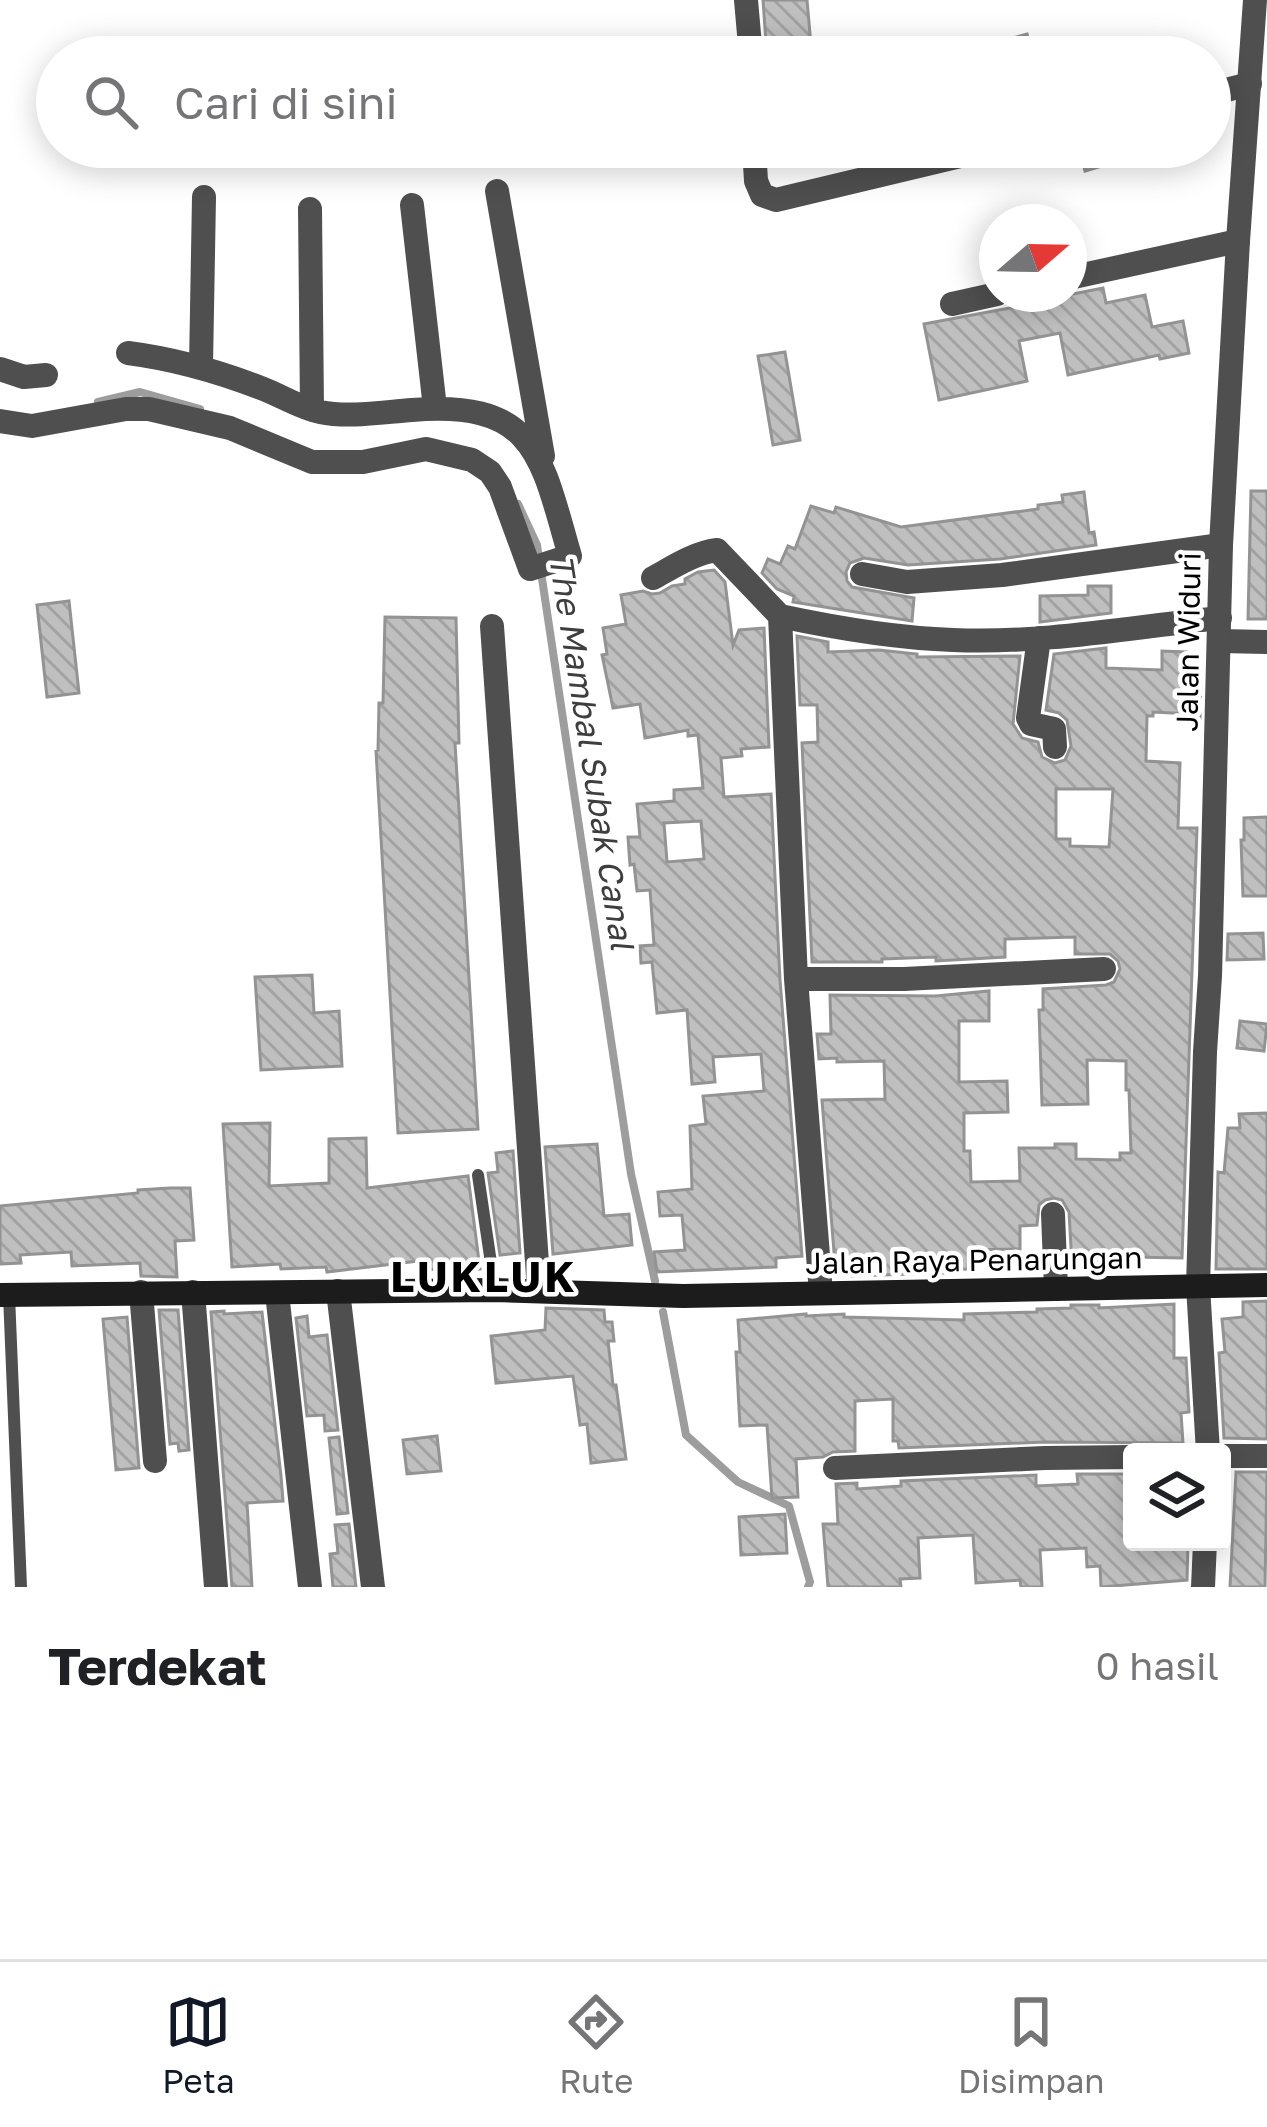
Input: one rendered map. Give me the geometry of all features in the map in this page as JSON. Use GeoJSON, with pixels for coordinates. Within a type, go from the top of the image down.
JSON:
{"type":"FeatureCollection","features":[{"type":"Feature","properties":{"kind":"main road","name":"Jalan Raya Penarungan"},"geometry":{"type":"LineString","coordinates":[[4,1295],[495,1290],[666,1296],[1267,1285]]}},
{"type":"Feature","properties":{"kind":"street"},"geometry":{"type":"LineString","coordinates":[[746,0],[749,36]]}},
{"type":"Feature","properties":{"kind":"street","name":"Jalan Widuri"},"geometry":{"type":"LineString","coordinates":[[1207,1443],[1198,1286],[1221,545],[1255,0]]}},
{"type":"Feature","properties":{"kind":"street"},"geometry":{"type":"LineString","coordinates":[[1231,89],[1250,84]]}},
{"type":"Feature","properties":{"kind":"street"},"geometry":{"type":"LineString","coordinates":[[756,168],[763,195],[776,200],[910,168]]}},
{"type":"Feature","properties":{"kind":"street"},"geometry":{"type":"LineString","coordinates":[[0,422],[32,426],[149,410],[230,428],[312,462],[364,462],[426,449],[472,460],[490,472],[530,568],[570,556],[545,470],[497,190]]}},
{"type":"Feature","properties":{"kind":"street"},"geometry":{"type":"LineString","coordinates":[[201,366],[204,197]]}},
{"type":"Feature","properties":{"kind":"street"},"geometry":{"type":"LineString","coordinates":[[412,205],[435,408]]}},
{"type":"Feature","properties":{"kind":"street"},"geometry":{"type":"LineString","coordinates":[[310,209],[312,409]]}},
{"type":"Feature","properties":{"kind":"street"},"geometry":{"type":"LineString","coordinates":[[1087,274],[1238,241]]}},
{"type":"Feature","properties":{"kind":"street"},"geometry":{"type":"LineString","coordinates":[[952,304],[979,298]]}},
{"type":"Feature","properties":{"kind":"street"},"geometry":{"type":"LineString","coordinates":[[128,353],[201,366],[312,409],[337,414],[459,408],[489,416],[529,441],[545,470]]}},
{"type":"Feature","properties":{"kind":"street"},"geometry":{"type":"LineString","coordinates":[[0,369],[25,377],[46,375]]}},
{"type":"Feature","properties":{"kind":"street"},"geometry":{"type":"LineString","coordinates":[[862,574],[899,582],[931,580],[1221,545]]}},
{"type":"Feature","properties":{"kind":"street"},"geometry":{"type":"LineString","coordinates":[[653,578],[717,550],[780,616],[831,627],[942,639],[1220,630],[1267,642]]}},
{"type":"Feature","properties":{"kind":"street"},"geometry":{"type":"LineString","coordinates":[[780,616],[796,979],[821,1293]]}},
{"type":"Feature","properties":{"kind":"street"},"geometry":{"type":"LineString","coordinates":[[492,626],[539,1292]]}},
{"type":"Feature","properties":{"kind":"street"},"geometry":{"type":"LineString","coordinates":[[1039,638],[1028,718],[1031,724],[1054,729],[1055,748]]}},
{"type":"Feature","properties":{"kind":"street"},"geometry":{"type":"LineString","coordinates":[[796,979],[904,980],[1104,969]]}},
{"type":"Feature","properties":{"kind":"street"},"geometry":{"type":"LineString","coordinates":[[1053,1214],[1055,1289]]}},
{"type":"Feature","properties":{"kind":"street"},"geometry":{"type":"LineString","coordinates":[[338,1291],[373,1587]]}},
{"type":"Feature","properties":{"kind":"street"},"geometry":{"type":"LineString","coordinates":[[141,1292],[155,1461]]}},
{"type":"Feature","properties":{"kind":"street"},"geometry":{"type":"LineString","coordinates":[[193,1292],[216,1587]]}},
{"type":"Feature","properties":{"kind":"street"},"geometry":{"type":"LineString","coordinates":[[277,1293],[310,1587]]}},
{"type":"Feature","properties":{"kind":"street"},"geometry":{"type":"LineString","coordinates":[[1231,1456],[1267,1456]]}},
{"type":"Feature","properties":{"kind":"street"},"geometry":{"type":"LineString","coordinates":[[835,1468],[1123,1457]]}},
{"type":"Feature","properties":{"kind":"street"},"geometry":{"type":"LineString","coordinates":[[1203,1587],[1205,1551]]}},
{"type":"Feature","properties":{"kind":"lane"},"geometry":{"type":"LineString","coordinates":[[478,1175],[495,1290]]}},
{"type":"Feature","properties":{"kind":"lane"},"geometry":{"type":"LineString","coordinates":[[4,1295],[21,1587]]}},
{"type":"Feature","properties":{"kind":"building"},"geometry":{"type":"Polygon","coordinates":[[[763,0],[807,0],[810,36],[766,36],[763,0]]]}},
{"type":"Feature","properties":{"kind":"building"},"geometry":{"type":"Polygon","coordinates":[[[1103,288],[1106,303],[1145,295],[1152,327],[1183,321],[1189,353],[1068,375],[1060,333],[1019,341],[1027,381],[939,400],[924,324],[988,312],[1087,312],[1087,291],[1103,288]]]}},
{"type":"Feature","properties":{"kind":"building"},"geometry":{"type":"Polygon","coordinates":[[[785,352],[800,440],[773,445],[758,356],[785,352]]]}},
{"type":"Feature","properties":{"kind":"building"},"geometry":{"type":"Polygon","coordinates":[[[1251,491],[1267,491],[1267,619],[1248,619],[1251,491]]]}},
{"type":"Feature","properties":{"kind":"building"},"geometry":{"type":"Polygon","coordinates":[[[1084,492],[1089,533],[1094,532],[1096,545],[1000,559],[908,565],[864,558],[850,563],[846,572],[852,587],[914,598],[912,621],[793,602],[794,596],[777,589],[762,573],[768,559],[780,564],[788,546],[795,549],[811,506],[834,513],[836,507],[901,527],[1038,509],[1038,505],[1063,502],[1062,495],[1084,492]]]}},
{"type":"Feature","properties":{"kind":"building"},"geometry":{"type":"Polygon","coordinates":[[[714,570],[725,582],[733,645],[739,630],[764,628],[769,747],[741,749],[742,756],[721,758],[724,797],[771,794],[802,1256],[776,1258],[776,1267],[657,1272],[654,1252],[685,1250],[682,1215],[660,1216],[658,1192],[692,1189],[690,1126],[706,1124],[703,1096],[764,1091],[761,1054],[713,1057],[715,1082],[692,1084],[687,1010],[657,1013],[652,962],[641,963],[640,946],[654,945],[650,890],[637,891],[628,837],[640,837],[637,804],[674,801],[674,790],[703,788],[698,735],[688,736],[688,730],[645,738],[640,704],[613,708],[602,655],[607,654],[603,628],[626,624],[621,595],[660,593],[685,584],[685,579],[714,570]],[[701,821],[664,823],[667,862],[704,859],[701,821]]]}},
{"type":"Feature","properties":{"kind":"building"},"geometry":{"type":"Polygon","coordinates":[[[1088,586],[1111,586],[1111,613],[1040,622],[1040,596],[1088,595],[1088,586]]]}},
{"type":"Feature","properties":{"kind":"building"},"geometry":{"type":"Polygon","coordinates":[[[69,601],[79,693],[47,697],[37,605],[69,601]]]}},
{"type":"Feature","properties":{"kind":"building"},"geometry":{"type":"Polygon","coordinates":[[[385,617],[456,618],[459,743],[455,743],[478,1129],[398,1133],[376,751],[379,703],[383,703],[385,617]]]}},
{"type":"Feature","properties":{"kind":"building"},"geometry":{"type":"Polygon","coordinates":[[[797,636],[828,642],[828,652],[1020,656],[1013,724],[1022,738],[1038,742],[1042,757],[1055,763],[1065,760],[1071,746],[1067,720],[1046,710],[1054,654],[1106,648],[1106,668],[1162,670],[1162,651],[1186,652],[1186,665],[1201,666],[1200,719],[1190,719],[1190,714],[1153,712],[1147,716],[1146,761],[1180,763],[1178,828],[1197,828],[1182,1258],[1130,1257],[1130,1265],[1072,1265],[1069,1212],[1062,1200],[1054,1198],[1039,1205],[1037,1225],[1020,1226],[1020,1249],[968,1250],[968,1269],[852,1276],[851,1264],[835,1265],[822,1100],[885,1099],[884,1061],[819,1059],[817,1034],[831,1034],[830,995],[936,996],[989,991],[989,1021],[959,1021],[959,1082],[1007,1081],[1008,1112],[964,1113],[964,1151],[970,1151],[971,1182],[1020,1181],[1019,1148],[1076,1144],[1076,1159],[1120,1160],[1120,1153],[1131,1153],[1129,1090],[1126,1061],[1087,1060],[1088,1104],[1042,1105],[1039,1010],[1043,1010],[1043,989],[1106,985],[1114,982],[1120,969],[1110,954],[1075,954],[1075,937],[1005,939],[1005,957],[812,962],[802,743],[818,742],[817,705],[800,705],[797,636]],[[1056,789],[1056,839],[1070,839],[1070,846],[1109,847],[1113,789],[1056,789]]]}},
{"type":"Feature","properties":{"kind":"building"},"geometry":{"type":"Polygon","coordinates":[[[1267,817],[1267,896],[1243,896],[1244,818],[1267,817]]]}},
{"type":"Feature","properties":{"kind":"building"},"geometry":{"type":"Polygon","coordinates":[[[1263,933],[1264,959],[1227,960],[1228,934],[1263,933]]]}},
{"type":"Feature","properties":{"kind":"building"},"geometry":{"type":"Polygon","coordinates":[[[312,975],[314,1013],[339,1011],[342,1066],[261,1070],[255,977],[312,975]]]}},
{"type":"Feature","properties":{"kind":"building"},"geometry":{"type":"Polygon","coordinates":[[[1240,1021],[1267,1024],[1264,1051],[1237,1048],[1240,1021]]]}},
{"type":"Feature","properties":{"kind":"building"},"geometry":{"type":"Polygon","coordinates":[[[1267,1113],[1267,1269],[1216,1269],[1218,1172],[1224,1173],[1228,1128],[1240,1128],[1239,1114],[1267,1113]]]}},
{"type":"Feature","properties":{"kind":"building"},"geometry":{"type":"Polygon","coordinates":[[[270,1123],[269,1186],[329,1183],[329,1139],[366,1138],[367,1188],[468,1176],[480,1269],[428,1270],[427,1260],[327,1272],[326,1267],[281,1269],[280,1264],[232,1267],[223,1124],[270,1123]]]}},
{"type":"Feature","properties":{"kind":"building"},"geometry":{"type":"Polygon","coordinates":[[[597,1144],[604,1216],[629,1214],[632,1245],[553,1254],[545,1147],[597,1144]]]}},
{"type":"Feature","properties":{"kind":"building"},"geometry":{"type":"Polygon","coordinates":[[[513,1151],[520,1253],[500,1255],[488,1173],[498,1172],[496,1153],[513,1151]]]}},
{"type":"Feature","properties":{"kind":"building"},"geometry":{"type":"Polygon","coordinates":[[[190,1188],[194,1240],[175,1241],[177,1277],[141,1276],[140,1263],[72,1266],[71,1252],[20,1255],[21,1263],[0,1264],[0,1206],[190,1188]]]}},
{"type":"Feature","properties":{"kind":"building"},"geometry":{"type":"Polygon","coordinates":[[[1267,1301],[1267,1439],[1224,1438],[1222,1319],[1243,1317],[1243,1302],[1267,1301]]]}},
{"type":"Feature","properties":{"kind":"building"},"geometry":{"type":"Polygon","coordinates":[[[1174,1304],[1174,1358],[1186,1358],[1189,1412],[1181,1413],[1183,1443],[899,1448],[898,1441],[893,1441],[893,1399],[855,1401],[855,1451],[796,1459],[798,1497],[772,1498],[767,1425],[740,1426],[738,1320],[844,1314],[964,1320],[964,1314],[1037,1312],[1071,1305],[1174,1304]]]}},
{"type":"Feature","properties":{"kind":"building"},"geometry":{"type":"Polygon","coordinates":[[[546,1308],[604,1310],[605,1322],[612,1322],[614,1341],[608,1341],[626,1459],[591,1463],[587,1424],[580,1425],[573,1376],[496,1383],[491,1336],[545,1330],[546,1308]]]}},
{"type":"Feature","properties":{"kind":"building"},"geometry":{"type":"Polygon","coordinates":[[[159,1310],[178,1310],[189,1450],[179,1451],[178,1443],[170,1444],[159,1310]]]}},
{"type":"Feature","properties":{"kind":"building"},"geometry":{"type":"Polygon","coordinates":[[[211,1312],[262,1312],[281,1476],[283,1501],[247,1503],[252,1587],[232,1587],[211,1312]]]}},
{"type":"Feature","properties":{"kind":"building"},"geometry":{"type":"Polygon","coordinates":[[[307,1316],[309,1337],[327,1335],[338,1430],[325,1431],[324,1415],[307,1416],[296,1318],[307,1316]]]}},
{"type":"Feature","properties":{"kind":"building"},"geometry":{"type":"Polygon","coordinates":[[[127,1317],[139,1468],[116,1470],[103,1319],[127,1317]]]}},
{"type":"Feature","properties":{"kind":"building"},"geometry":{"type":"Polygon","coordinates":[[[437,1436],[441,1471],[407,1474],[403,1440],[437,1436]]]}},
{"type":"Feature","properties":{"kind":"building"},"geometry":{"type":"Polygon","coordinates":[[[339,1437],[348,1513],[337,1514],[329,1438],[339,1437]]]}},
{"type":"Feature","properties":{"kind":"building"},"geometry":{"type":"Polygon","coordinates":[[[1236,1472],[1267,1472],[1265,1587],[1230,1587],[1236,1472]]]}},
{"type":"Feature","properties":{"kind":"building"},"geometry":{"type":"Polygon","coordinates":[[[1077,1474],[1123,1474],[1123,1551],[1188,1551],[1187,1580],[1101,1587],[1100,1566],[1087,1567],[1086,1548],[1040,1550],[1042,1587],[1021,1587],[1020,1580],[976,1583],[973,1535],[918,1538],[920,1578],[900,1579],[901,1587],[828,1587],[823,1524],[838,1524],[836,1484],[857,1483],[857,1489],[901,1486],[901,1481],[1036,1475],[1036,1486],[1078,1484],[1077,1474]]]}},
{"type":"Feature","properties":{"kind":"building"},"geometry":{"type":"Polygon","coordinates":[[[785,1514],[787,1553],[741,1555],[739,1517],[785,1514]]]}},
{"type":"Feature","properties":{"kind":"building"},"geometry":{"type":"Polygon","coordinates":[[[349,1524],[356,1587],[333,1587],[330,1554],[338,1553],[335,1525],[349,1524]]]}},
{"type":"Feature","properties":{"kind":"waterway","name":"The Mambal Subak Canal"},"geometry":{"type":"LineString","coordinates":[[98,402],[140,392],[200,409]]}},
{"type":"Feature","properties":{"kind":"waterway","name":"The Mambal Subak Canal"},"geometry":{"type":"LineString","coordinates":[[518,504],[537,545],[631,1174],[655,1281]]}},
{"type":"Feature","properties":{"kind":"waterway","name":"The Mambal Subak Canal"},"geometry":{"type":"LineString","coordinates":[[663,1312],[686,1435],[738,1482],[789,1506],[808,1587]]}},
{"type":"Feature","properties":{"kind":"district","name":"LUKLUK"},"geometry":{"type":"Point","coordinates":[484,1277]}}]}
